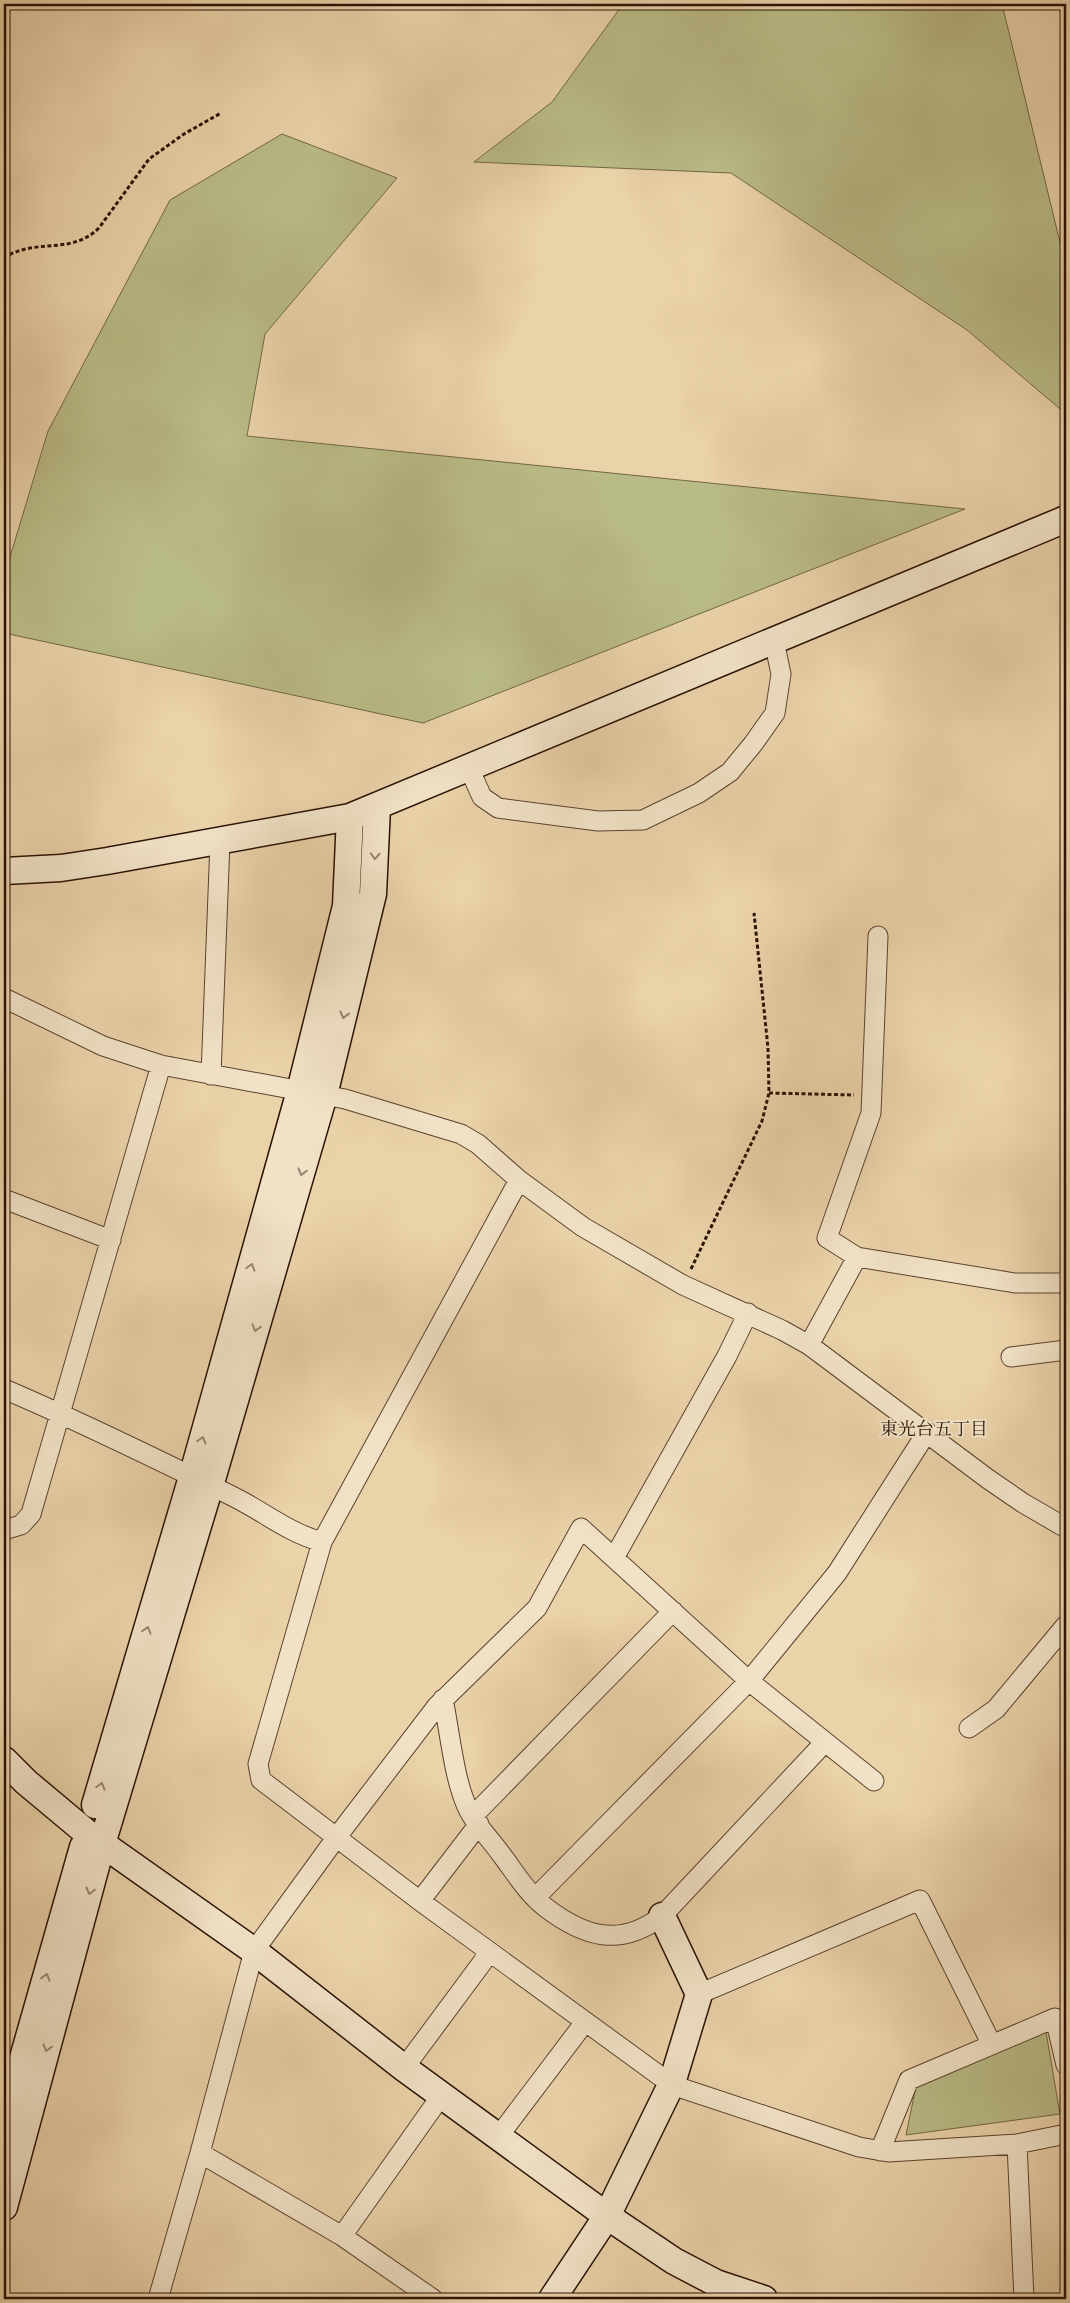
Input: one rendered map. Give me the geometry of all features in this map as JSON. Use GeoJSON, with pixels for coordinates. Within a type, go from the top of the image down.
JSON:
{"type":"FeatureCollection","features":[{"type":"Feature","properties":{"kind":"street"},"geometry":{"type":"LineString","coordinates":[[4,871],[61,868],[220,842],[350,817],[1066,519]]}},
{"type":"Feature","properties":{"kind":"street"},"geometry":{"type":"LineString","coordinates":[[469,768],[482,797],[498,808],[598,821],[643,820],[699,793],[730,772],[753,744],[775,713],[781,674],[774,641]]}},
{"type":"Feature","properties":{"kind":"street"},"geometry":{"type":"LineString","coordinates":[[4,2125],[9,2086],[95,1838],[201,1482],[312,1093],[373,894],[377,807]]}},
{"type":"Feature","properties":{"kind":"street"},"geometry":{"type":"LineString","coordinates":[[312,1093],[346,906],[350,817]]}},
{"type":"Feature","properties":{"kind":"street"},"geometry":{"type":"LineString","coordinates":[[211,1075],[220,842]]}},
{"type":"Feature","properties":{"kind":"street"},"geometry":{"type":"LineString","coordinates":[[878,936],[871,1113],[827,1238],[857,1257],[1015,1283],[1066,1283]]}},
{"type":"Feature","properties":{"kind":"street"},"geometry":{"type":"LineString","coordinates":[[4,998],[103,1046],[161,1065],[345,1099],[461,1134],[496,1158],[519,1180],[583,1227],[684,1285],[748,1313],[809,1345],[988,1479],[1023,1503],[1066,1528]]}},
{"type":"Feature","properties":{"kind":"street"},"geometry":{"type":"LineString","coordinates":[[4,1530],[21,1524],[31,1514],[161,1065]]}},
{"type":"Feature","properties":{"kind":"street"},"geometry":{"type":"LineString","coordinates":[[519,1180],[322,1542],[258,1770],[261,1780],[420,1901],[672,2083],[850,2144],[880,2151],[1018,2144],[1066,2134]]}},
{"type":"Feature","properties":{"kind":"street"},"geometry":{"type":"LineString","coordinates":[[4,1199],[111,1240]]}},
{"type":"Feature","properties":{"kind":"street"},"geometry":{"type":"LineString","coordinates":[[809,1345],[857,1257]]}},
{"type":"Feature","properties":{"kind":"street"},"geometry":{"type":"LineString","coordinates":[[614,1558],[727,1356],[748,1313]]}},
{"type":"Feature","properties":{"kind":"street"},"geometry":{"type":"LineString","coordinates":[[1012,1357],[1066,1350]]}},
{"type":"Feature","properties":{"kind":"street"},"geometry":{"type":"LineString","coordinates":[[4,1389],[60,1413],[236,1498],[301,1536],[322,1542]]}},
{"type":"Feature","properties":{"kind":"street"},"geometry":{"type":"LineString","coordinates":[[536,1897],[749,1680],[837,1573],[927,1432]]}},
{"type":"Feature","properties":{"kind":"street"},"geometry":{"type":"LineString","coordinates":[[158,2299],[200,2153],[254,1951],[336,1838],[443,1699],[537,1608],[581,1528],[749,1680],[874,1781]]}},
{"type":"Feature","properties":{"kind":"street"},"geometry":{"type":"LineString","coordinates":[[420,1901],[476,1820],[673,1612]]}},
{"type":"Feature","properties":{"kind":"street"},"geometry":{"type":"LineString","coordinates":[[969,1728],[996,1709],[1066,1625]]}},
{"type":"Feature","properties":{"kind":"street"},"geometry":{"type":"LineString","coordinates":[[443,1699],[461,1788],[476,1820],[544,1906],[585,1931],[617,1937],[647,1927],[662,1916],[825,1742]]}},
{"type":"Feature","properties":{"kind":"street"},"geometry":{"type":"LineString","coordinates":[[4,1760],[26,1782],[95,1838],[254,1951],[404,2068],[607,2216],[674,2261],[716,2283],[764,2299]]}},
{"type":"Feature","properties":{"kind":"street"},"geometry":{"type":"LineString","coordinates":[[4,2207],[95,1838]]}},
{"type":"Feature","properties":{"kind":"street"},"geometry":{"type":"LineString","coordinates":[[699,1994],[920,1900],[992,2045]]}},
{"type":"Feature","properties":{"kind":"street"},"geometry":{"type":"LineString","coordinates":[[552,2299],[607,2216],[672,2083],[699,1994],[662,1916]]}},
{"type":"Feature","properties":{"kind":"street"},"geometry":{"type":"LineString","coordinates":[[404,2068],[490,1952]]}},
{"type":"Feature","properties":{"kind":"street"},"geometry":{"type":"LineString","coordinates":[[880,2151],[909,2080],[1055,2018],[1066,2065]]}},
{"type":"Feature","properties":{"kind":"street"},"geometry":{"type":"LineString","coordinates":[[498,2137],[585,2022]]}},
{"type":"Feature","properties":{"kind":"street"},"geometry":{"type":"LineString","coordinates":[[342,2236],[442,2096]]}},
{"type":"Feature","properties":{"kind":"street"},"geometry":{"type":"LineString","coordinates":[[1018,2144],[1024,2299]]}},
{"type":"Feature","properties":{"kind":"street"},"geometry":{"type":"LineString","coordinates":[[200,2153],[342,2236],[434,2299]]}},
{"type":"Feature","properties":{"kind":"path"},"geometry":{"type":"LineString","coordinates":[[4,258],[22,249],[38,246],[65,246],[78,243],[90,236],[99,228],[149,159],[184,134],[221,114]]}},
{"type":"Feature","properties":{"kind":"path"},"geometry":{"type":"LineString","coordinates":[[684,1285],[762,1121],[769,1093],[768,1048],[754,913]]}},
{"type":"Feature","properties":{"kind":"path"},"geometry":{"type":"LineString","coordinates":[[769,1093],[872,1096]]}},
{"type":"Feature","properties":{"kind":"green space"},"geometry":{"type":"Polygon","coordinates":[[[623,4],[1002,4],[1066,267],[1066,414],[967,330],[731,173],[474,162],[552,102],[623,4]]]}},
{"type":"Feature","properties":{"kind":"green space"},"geometry":{"type":"Polygon","coordinates":[[[282,134],[397,178],[265,334],[247,436],[965,509],[423,723],[4,633],[4,577],[48,431],[170,200],[282,134]]]}},
{"type":"Feature","properties":{"kind":"green space"},"geometry":{"type":"Polygon","coordinates":[[[1046,2032],[1060,2114],[906,2135],[916,2086],[1046,2032]]]}},
{"type":"Feature","properties":{"kind":"district","name":"東光台五丁目"},"geometry":{"type":"Point","coordinates":[934,1429]}}]}
